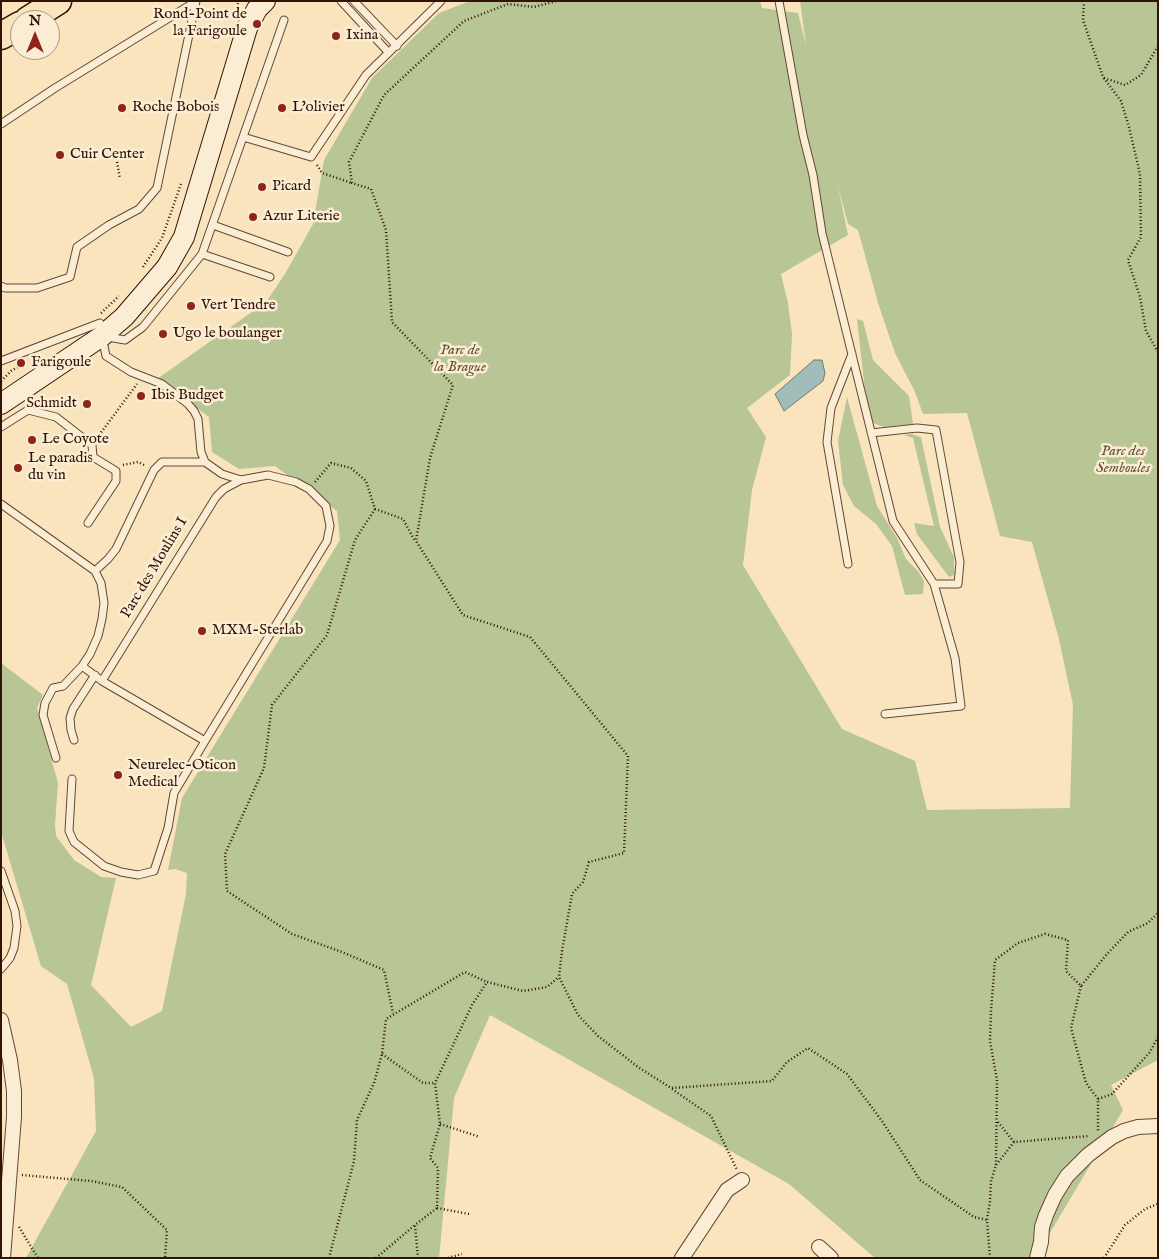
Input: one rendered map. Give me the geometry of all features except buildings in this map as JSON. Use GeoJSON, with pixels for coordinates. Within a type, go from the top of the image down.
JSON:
{"type":"FeatureCollection","features":[{"type":"Feature","properties":{"kind":"highway"},"geometry":{"type":"LineString","coordinates":[[44,10],[58,1]]}},
{"type":"Feature","properties":{"kind":"main road"},"geometry":{"type":"LineString","coordinates":[[1,404],[101,329],[143,280],[173,234],[196,162],[228,49],[248,1]]}},
{"type":"Feature","properties":{"kind":"main road"},"geometry":{"type":"LineString","coordinates":[[1,390],[124,317],[167,267],[184,237],[240,48],[257,8],[264,1]]}},
{"type":"Feature","properties":{"kind":"street"},"geometry":{"type":"LineString","coordinates":[[1,1020],[10,1060],[14,1091],[14,1118],[3,1258]]}},
{"type":"Feature","properties":{"kind":"street"},"geometry":{"type":"LineString","coordinates":[[1037,1258],[1046,1215],[1055,1195],[1067,1176],[1088,1155],[1124,1131],[1138,1127],[1158,1126]]}},
{"type":"Feature","properties":{"kind":"street"},"geometry":{"type":"LineString","coordinates":[[682,1258],[727,1190],[742,1180]]}},
{"type":"Feature","properties":{"kind":"street"},"geometry":{"type":"LineString","coordinates":[[819,1246],[831,1258]]}},
{"type":"Feature","properties":{"kind":"lane"},"geometry":{"type":"LineString","coordinates":[[341,1],[388,52]]}},
{"type":"Feature","properties":{"kind":"lane"},"geometry":{"type":"LineString","coordinates":[[354,1],[396,46]]}},
{"type":"Feature","properties":{"kind":"lane"},"geometry":{"type":"LineString","coordinates":[[243,137],[311,157],[366,75],[441,1]]}},
{"type":"Feature","properties":{"kind":"lane"},"geometry":{"type":"LineString","coordinates":[[780,1],[822,233],[893,521],[934,584],[955,658],[961,706],[885,714]]}},
{"type":"Feature","properties":{"kind":"lane"},"geometry":{"type":"LineString","coordinates":[[1,124],[55,88],[196,2]]}},
{"type":"Feature","properties":{"kind":"lane"},"geometry":{"type":"LineString","coordinates":[[1,286],[5,288],[37,288],[70,277],[77,247],[109,225],[139,209],[157,188],[196,2]]}},
{"type":"Feature","properties":{"kind":"lane"},"geometry":{"type":"LineString","coordinates":[[1,361],[101,329],[125,340],[143,327],[202,254],[284,20]]}},
{"type":"Feature","properties":{"kind":"lane"},"geometry":{"type":"LineString","coordinates":[[213,225],[288,252]]}},
{"type":"Feature","properties":{"kind":"lane"},"geometry":{"type":"LineString","coordinates":[[202,254],[270,277]]}},
{"type":"Feature","properties":{"kind":"lane"},"geometry":{"type":"LineString","coordinates":[[72,779],[69,816],[70,837],[85,852],[104,866],[138,875],[154,871],[168,828],[174,793],[328,541],[330,526],[326,506],[309,489],[296,482],[268,475],[241,480],[222,474],[205,462],[201,452],[198,419],[194,411],[162,384],[131,372],[106,356],[101,329]]}},
{"type":"Feature","properties":{"kind":"lane"},"geometry":{"type":"LineString","coordinates":[[848,564],[827,442],[832,408],[852,354]]}},
{"type":"Feature","properties":{"kind":"lane"},"geometry":{"type":"LineString","coordinates":[[1,427],[28,410],[56,417],[92,445],[93,457],[116,471],[116,482],[88,523]]}},
{"type":"Feature","properties":{"kind":"lane"},"geometry":{"type":"LineString","coordinates":[[872,433],[917,428],[936,430],[960,562],[958,584],[934,584]]}},
{"type":"Feature","properties":{"kind":"lane"},"geometry":{"type":"LineString","coordinates":[[1,504],[94,571],[108,560],[116,549],[154,470],[162,462],[205,462]]}},
{"type":"Feature","properties":{"kind":"lane","name":"Parc des Moulins I"},"geometry":{"type":"LineString","coordinates":[[102,681],[216,497],[224,489],[241,480]]}},
{"type":"Feature","properties":{"kind":"lane","name":"Parc des Moulins I"},"geometry":{"type":"LineString","coordinates":[[56,758],[43,715],[45,703],[52,688],[63,686],[82,666],[98,636],[104,603],[101,582],[94,571]]}},
{"type":"Feature","properties":{"kind":"lane"},"geometry":{"type":"LineString","coordinates":[[82,666],[102,681],[205,741]]}},
{"type":"Feature","properties":{"kind":"lane"},"geometry":{"type":"LineString","coordinates":[[74,740],[70,718],[73,709],[94,675]]}},
{"type":"Feature","properties":{"kind":"lane"},"geometry":{"type":"LineString","coordinates":[[1,872],[15,911],[17,926],[14,948],[10,958],[1,969]]}},
{"type":"Feature","properties":{"kind":"path"},"geometry":{"type":"LineString","coordinates":[[352,183],[349,162],[384,95],[464,21],[508,4],[534,7],[556,1]]}},
{"type":"Feature","properties":{"kind":"path"},"geometry":{"type":"LineString","coordinates":[[1084,1],[1083,20],[1103,77],[1121,101],[1140,174],[1141,237],[1128,260],[1140,297],[1146,331],[1158,352]]}},
{"type":"Feature","properties":{"kind":"path"},"geometry":{"type":"LineString","coordinates":[[1103,77],[1125,85],[1141,75],[1158,46]]}},
{"type":"Feature","properties":{"kind":"path"},"geometry":{"type":"LineString","coordinates":[[311,157],[322,173],[371,189],[386,230],[392,322],[453,385],[430,458],[416,541]]}},
{"type":"Feature","properties":{"kind":"path"},"geometry":{"type":"LineString","coordinates":[[117,162],[120,179]]}},
{"type":"Feature","properties":{"kind":"path"},"geometry":{"type":"LineString","coordinates":[[102,431],[143,376]]}},
{"type":"Feature","properties":{"kind":"path"},"geometry":{"type":"LineString","coordinates":[[116,471],[122,465],[138,462],[154,470]]}},
{"type":"Feature","properties":{"kind":"path"},"geometry":{"type":"LineString","coordinates":[[309,489],[331,463],[350,468],[366,482],[375,510]]}},
{"type":"Feature","properties":{"kind":"path"},"geometry":{"type":"LineString","coordinates":[[375,510],[403,520],[463,615],[530,636],[628,756],[624,853],[589,862],[583,882],[572,894],[559,977],[578,1015],[598,1036],[638,1067],[711,1116],[742,1180]]}},
{"type":"Feature","properties":{"kind":"path"},"geometry":{"type":"LineString","coordinates":[[375,510],[355,540],[327,635],[272,705],[264,768],[225,854],[227,891],[292,934],[384,970],[394,1013]]}},
{"type":"Feature","properties":{"kind":"path"},"geometry":{"type":"LineString","coordinates":[[996,1165],[1014,1142],[1098,1136],[1098,1099],[1086,1083],[1071,1028],[1081,986],[1128,932],[1148,923],[1158,913]]}},
{"type":"Feature","properties":{"kind":"path"},"geometry":{"type":"LineString","coordinates":[[990,1258],[987,1220],[991,1181],[996,1165],[997,1080],[990,1041],[996,960],[1018,943],[1045,934],[1068,940],[1066,971],[1081,986]]}},
{"type":"Feature","properties":{"kind":"path"},"geometry":{"type":"LineString","coordinates":[[329,1258],[354,1160],[357,1120],[374,1083],[382,1054],[386,1019],[464,972],[487,982],[523,991],[547,987],[559,977]]}},
{"type":"Feature","properties":{"kind":"path"},"geometry":{"type":"LineString","coordinates":[[437,1208],[438,1168],[430,1158],[440,1124],[436,1084],[472,1006],[487,982]]}},
{"type":"Feature","properties":{"kind":"path"},"geometry":{"type":"LineString","coordinates":[[1098,1099],[1112,1094],[1150,1052],[1158,1038]]}},
{"type":"Feature","properties":{"kind":"path"},"geometry":{"type":"LineString","coordinates":[[671,1088],[772,1081],[787,1062],[808,1048],[847,1074],[882,1120],[920,1180],[974,1217],[987,1220]]}},
{"type":"Feature","properties":{"kind":"path"},"geometry":{"type":"LineString","coordinates":[[382,1054],[422,1083],[436,1084]]}},
{"type":"Feature","properties":{"kind":"path"},"geometry":{"type":"LineString","coordinates":[[997,1122],[1014,1142]]}},
{"type":"Feature","properties":{"kind":"path"},"geometry":{"type":"LineString","coordinates":[[440,1124],[480,1137]]}},
{"type":"Feature","properties":{"kind":"path"},"geometry":{"type":"LineString","coordinates":[[10,1174],[91,1181],[122,1187],[167,1230],[165,1258]]}},
{"type":"Feature","properties":{"kind":"path"},"geometry":{"type":"LineString","coordinates":[[1104,1258],[1125,1225],[1145,1209],[1158,1204]]}},
{"type":"Feature","properties":{"kind":"path"},"geometry":{"type":"LineString","coordinates":[[376,1258],[437,1208],[469,1214]]}},
{"type":"Feature","properties":{"kind":"path"},"geometry":{"type":"LineString","coordinates":[[7,1209],[38,1258]]}},
{"type":"Feature","properties":{"kind":"path"},"geometry":{"type":"LineString","coordinates":[[415,1225],[418,1258]]}},
{"type":"Feature","properties":{"kind":"path"},"geometry":{"type":"LineString","coordinates":[[448,1258],[462,1254]]}},
{"type":"Feature","properties":{"kind":"green space"},"geometry":{"type":"Polygon","coordinates":[[[470,1],[760,1],[762,8],[798,13],[806,45],[800,1],[1158,1],[1158,1060],[1111,1085],[1123,1110],[1035,1258],[875,1258],[789,1184],[490,1015],[454,1098],[439,1258],[26,1258],[96,1131],[94,1078],[67,984],[41,966],[1,832],[1,663],[43,695],[37,708],[58,783],[56,836],[74,860],[101,877],[116,878],[91,985],[131,1027],[162,1011],[186,894],[187,873],[175,869],[168,870],[182,798],[340,540],[337,511],[275,466],[239,469],[212,452],[209,417],[157,379],[266,302],[285,274],[313,224],[324,160],[372,78],[439,13],[470,1]],[[838,186],[848,235],[781,274],[788,303],[792,334],[790,375],[747,408],[766,437],[752,490],[743,565],[842,729],[915,761],[927,810],[1070,808],[1073,705],[1059,639],[1032,542],[1000,536],[967,413],[923,414],[915,392],[895,353],[879,306],[858,230],[848,224],[838,186]]]}},
{"type":"Feature","properties":{"kind":"green space"},"geometry":{"type":"Polygon","coordinates":[[[857,319],[863,321],[873,360],[909,396],[913,424],[884,427],[873,423],[866,400],[857,319]]]}},
{"type":"Feature","properties":{"kind":"green space"},"geometry":{"type":"Polygon","coordinates":[[[847,397],[877,506],[897,538],[906,559],[918,571],[924,581],[923,594],[905,595],[892,546],[876,524],[854,506],[843,485],[838,441],[847,397]]]}},
{"type":"Feature","properties":{"kind":"green space"},"geometry":{"type":"Polygon","coordinates":[[[911,434],[921,437],[940,527],[954,557],[954,575],[949,577],[917,534],[914,523],[934,526],[913,438],[904,435],[911,434]]]}},
{"type":"Feature","properties":{"kind":"water"},"geometry":{"type":"Polygon","coordinates":[[[814,360],[822,360],[825,373],[823,381],[784,411],[775,394],[814,360]]]}},
{"type":"Feature","properties":{"kind":"place","name":"Rond-Point de la Farigoule"},"geometry":{"type":"Point","coordinates":[257,24]}},
{"type":"Feature","properties":{"kind":"place","name":"Ixina"},"geometry":{"type":"Point","coordinates":[336,36]}},
{"type":"Feature","properties":{"kind":"place","name":"Roche Bobois"},"geometry":{"type":"Point","coordinates":[122,108]}},
{"type":"Feature","properties":{"kind":"place","name":"L'olivier"},"geometry":{"type":"Point","coordinates":[282,108]}},
{"type":"Feature","properties":{"kind":"place","name":"Cuir Center"},"geometry":{"type":"Point","coordinates":[60,155]}},
{"type":"Feature","properties":{"kind":"place","name":"Picard"},"geometry":{"type":"Point","coordinates":[262,187]}},
{"type":"Feature","properties":{"kind":"place","name":"Azur Literie"},"geometry":{"type":"Point","coordinates":[253,217]}},
{"type":"Feature","properties":{"kind":"place","name":"Vert Tendre"},"geometry":{"type":"Point","coordinates":[191,306]}},
{"type":"Feature","properties":{"kind":"place","name":"Ugo le boulanger"},"geometry":{"type":"Point","coordinates":[163,334]}},
{"type":"Feature","properties":{"kind":"place","name":"Farigoule"},"geometry":{"type":"Point","coordinates":[21,363]}},
{"type":"Feature","properties":{"kind":"place","name":"Ibis Budget"},"geometry":{"type":"Point","coordinates":[141,396]}},
{"type":"Feature","properties":{"kind":"place","name":"Schmidt"},"geometry":{"type":"Point","coordinates":[87,404]}},
{"type":"Feature","properties":{"kind":"place","name":"Le Coyote"},"geometry":{"type":"Point","coordinates":[32,440]}},
{"type":"Feature","properties":{"kind":"place","name":"Le paradis du vin"},"geometry":{"type":"Point","coordinates":[18,468]}},
{"type":"Feature","properties":{"kind":"place","name":"MXM-Sterlab"},"geometry":{"type":"Point","coordinates":[202,631]}},
{"type":"Feature","properties":{"kind":"place","name":"Neurelec-Oticon Medical"},"geometry":{"type":"Point","coordinates":[118,775]}},
{"type":"Feature","properties":{"kind":"park label","name":"Parc de la Brague"},"geometry":{"type":"Point","coordinates":[460,360]}},
{"type":"Feature","properties":{"kind":"park label","name":"Parc des Semboules"},"geometry":{"type":"Point","coordinates":[1123,460]}}]}
